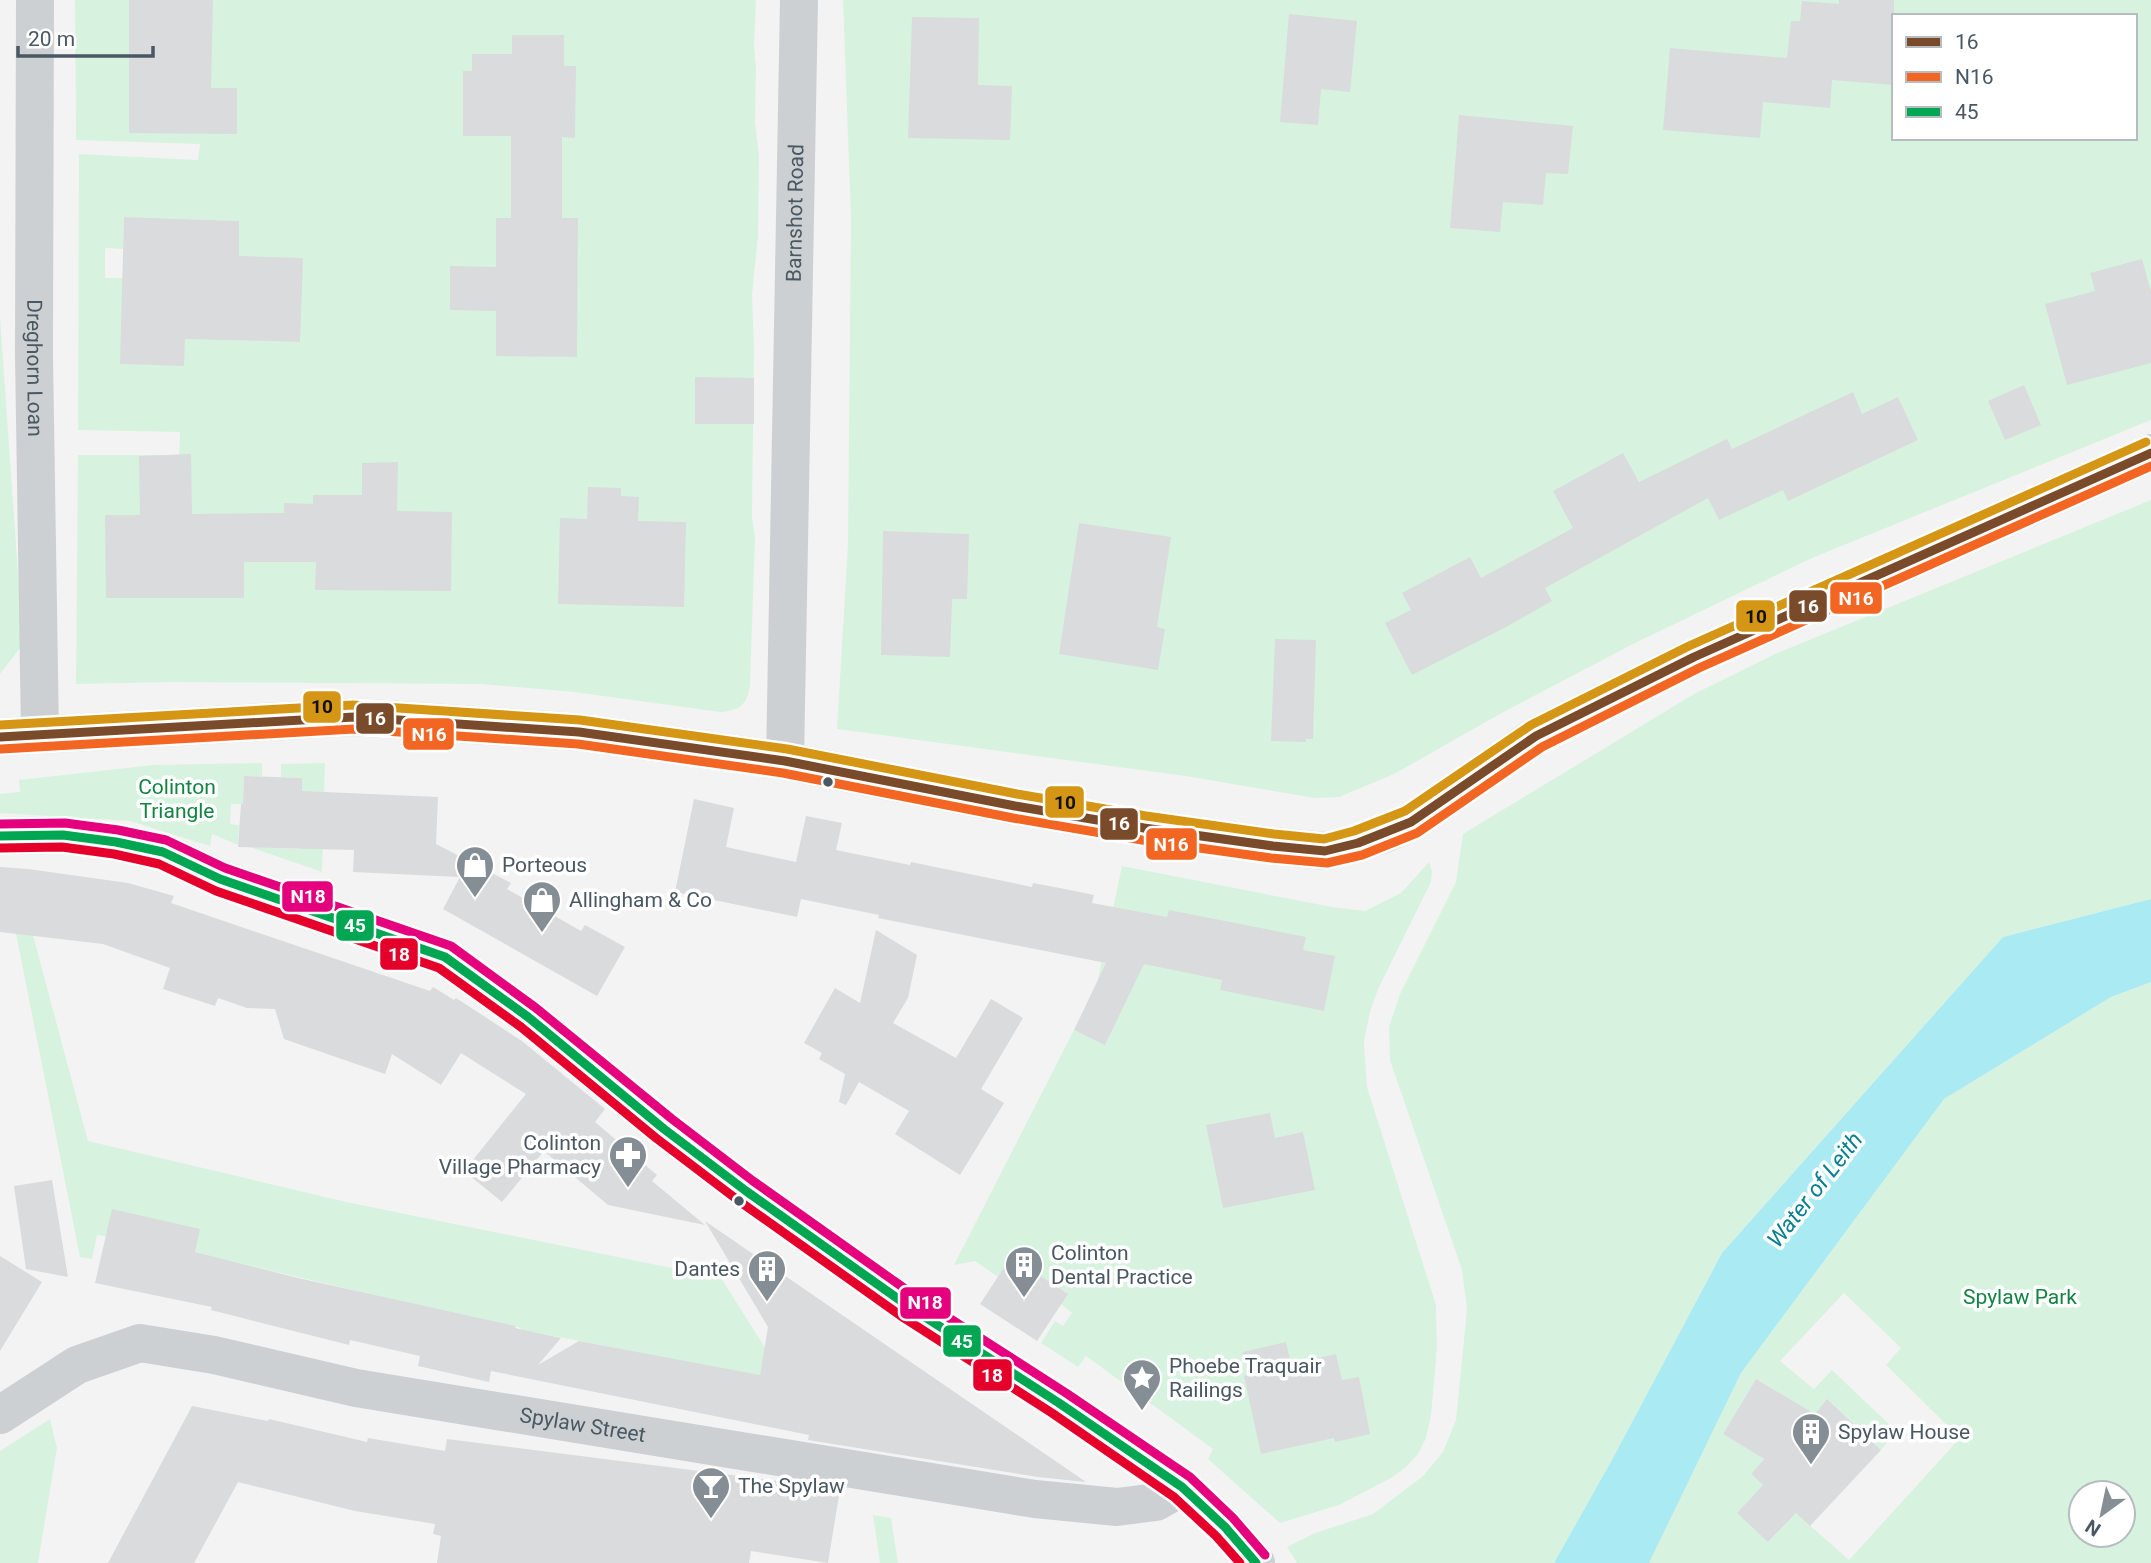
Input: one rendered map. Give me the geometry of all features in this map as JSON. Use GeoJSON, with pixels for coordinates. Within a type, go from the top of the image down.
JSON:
{"type":"FeatureCollection","features":[{"type":"Feature","properties":{"kind":"main road"},"geometry":{"type":"LineString","coordinates":[[0,836],[63,835],[163,852],[220,879],[445,957],[528,1017],[664,1129],[746,1191],[911,1308],[1059,1402],[1182,1488],[1225,1527],[1256,1563]]}},
{"type":"Feature","properties":{"kind":"street","name":"Dreghorn Loan"},"geometry":{"type":"LineString","coordinates":[[35,0],[34,356],[40,734]]}},
{"type":"Feature","properties":{"kind":"street","name":"Barnshot Road"},"geometry":{"type":"LineString","coordinates":[[785,761],[799,0]]}},
{"type":"Feature","properties":{"kind":"street"},"geometry":{"type":"LineString","coordinates":[[0,737],[354,717],[579,732],[785,761],[1144,828],[1325,851],[1387,833],[1411,822],[1536,736],[1694,657],[2151,453]]}},
{"type":"Feature","properties":{"kind":"street","name":"Spylaw Street"},"geometry":{"type":"LineString","coordinates":[[0,1415],[77,1365],[140,1343],[214,1355],[356,1388],[1035,1499],[1117,1507],[1156,1502],[1182,1488]]}},
{"type":"Feature","properties":{"kind":"green space"},"geometry":{"type":"Polygon","coordinates":[[[75,0],[756,0],[754,46],[755,123],[759,155],[758,236],[752,294],[752,517],[755,537],[750,684],[742,705],[720,712],[574,692],[481,684],[76,684],[78,455],[179,455],[180,432],[78,430],[79,154],[198,160],[200,144],[76,140],[75,0]],[[124,217],[123,249],[105,248],[105,278],[123,278],[186,305],[229,340],[299,342],[239,256],[239,221],[124,217]]]}},
{"type":"Feature","properties":{"kind":"green space"},"geometry":{"type":"Polygon","coordinates":[[[843,0],[2151,0],[2151,420],[1812,558],[1633,644],[1394,774],[1339,797],[1315,798],[1185,776],[837,729],[848,544],[851,218],[843,0]]]}},
{"type":"Feature","properties":{"kind":"green space"},"geometry":{"type":"Polygon","coordinates":[[[0,317],[22,630],[20,648],[0,674],[0,317]]]}},
{"type":"Feature","properties":{"kind":"green space"},"geometry":{"type":"Polygon","coordinates":[[[2151,500],[2151,899],[2003,937],[1722,1253],[1554,1563],[1297,1563],[1287,1547],[1315,1533],[1373,1514],[1423,1476],[1443,1452],[1456,1420],[1467,1309],[1462,1270],[1390,1060],[1389,1027],[1400,994],[1456,882],[1463,834],[1694,694],[1775,654],[2151,500]]]}},
{"type":"Feature","properties":{"kind":"green space","name":"Colinton Triangle"},"geometry":{"type":"Polygon","coordinates":[[[262,763],[262,776],[244,777],[243,804],[231,804],[230,824],[239,825],[238,845],[212,834],[210,846],[130,821],[0,813],[0,794],[20,792],[19,780],[153,765],[262,763]]]}},
{"type":"Feature","properties":{"kind":"green space"},"geometry":{"type":"Polygon","coordinates":[[[325,763],[322,872],[250,847],[300,849],[302,778],[281,777],[281,764],[325,763]]]}},
{"type":"Feature","properties":{"kind":"green space"},"geometry":{"type":"Polygon","coordinates":[[[1429,862],[1431,882],[1378,989],[1364,1041],[1367,1087],[1436,1305],[1437,1348],[1431,1416],[1426,1438],[1418,1454],[1391,1478],[1339,1505],[1280,1523],[1208,1459],[1213,1449],[1086,1356],[1078,1367],[1041,1343],[1055,1321],[1063,1326],[1072,1313],[1061,1304],[1067,1294],[1011,1257],[998,1277],[975,1261],[954,1265],[1074,1030],[1105,1044],[1129,994],[1098,979],[1122,866],[1365,911],[1401,893],[1429,862]]]}},
{"type":"Feature","properties":{"kind":"green space"},"geometry":{"type":"Polygon","coordinates":[[[5,878],[18,879],[88,1141],[351,1203],[721,1278],[778,1368],[762,1365],[760,1376],[523,1330],[516,1326],[195,1253],[97,1235],[92,1259],[80,1257],[5,878]]]}},
{"type":"Feature","properties":{"kind":"green space","name":"Spylaw Park"},"geometry":{"type":"Polygon","coordinates":[[[2151,982],[2151,1563],[1649,1563],[1741,1373],[1944,1099],[2111,997],[2151,982]],[[1844,1293],[1780,1361],[1814,1389],[1832,1370],[1891,1426],[1893,1435],[1881,1450],[1828,1400],[1815,1414],[1756,1379],[1723,1434],[1764,1459],[1751,1474],[1763,1485],[1768,1542],[1796,1513],[1849,1560],[1960,1438],[1886,1365],[1901,1348],[1844,1293]]]}},
{"type":"Feature","properties":{"kind":"green space"},"geometry":{"type":"Polygon","coordinates":[[[50,1419],[57,1448],[38,1563],[0,1563],[0,1451],[50,1419]]]}},
{"type":"Feature","properties":{"kind":"green space"},"geometry":{"type":"Polygon","coordinates":[[[873,1515],[891,1518],[898,1563],[880,1563],[873,1515]]]}},
{"type":"Feature","properties":{"kind":"water","name":"Water of Leith"},"geometry":{"type":"Polygon","coordinates":[[[2151,899],[2151,982],[2111,997],[1944,1099],[1741,1373],[1649,1563],[1554,1563],[1722,1253],[2003,937],[2151,899]]]}},
{"type":"Feature","properties":{"kind":"building"},"geometry":{"type":"Polygon","coordinates":[[[129,0],[213,0],[211,88],[237,88],[237,134],[129,133],[129,0]]]}},
{"type":"Feature","properties":{"kind":"building"},"geometry":{"type":"Polygon","coordinates":[[[1839,0],[1894,0],[1892,85],[1832,80],[1830,108],[1763,102],[1760,138],[1663,130],[1670,48],[1787,58],[1791,21],[1800,21],[1802,1],[1839,4],[1839,0]]]}},
{"type":"Feature","properties":{"kind":"building"},"geometry":{"type":"Polygon","coordinates":[[[1289,14],[1357,21],[1350,92],[1321,89],[1318,125],[1280,122],[1289,14]]]}},
{"type":"Feature","properties":{"kind":"building"},"geometry":{"type":"Polygon","coordinates":[[[912,17],[979,18],[978,85],[1012,86],[1010,140],[908,138],[912,17]]]}},
{"type":"Feature","properties":{"kind":"building"},"geometry":{"type":"Polygon","coordinates":[[[512,35],[564,35],[564,66],[576,66],[575,138],[562,137],[562,218],[578,218],[577,357],[496,356],[496,311],[450,310],[450,266],[496,267],[496,218],[511,218],[511,136],[463,136],[463,71],[472,71],[472,54],[512,54],[512,35]]]}},
{"type":"Feature","properties":{"kind":"building"},"geometry":{"type":"Polygon","coordinates":[[[1459,115],[1573,126],[1568,174],[1546,173],[1543,205],[1503,202],[1500,232],[1450,228],[1459,115]]]}},
{"type":"Feature","properties":{"kind":"building"},"geometry":{"type":"Polygon","coordinates":[[[124,217],[239,221],[239,256],[303,258],[300,342],[185,339],[184,366],[120,364],[124,217]]]}},
{"type":"Feature","properties":{"kind":"building"},"geometry":{"type":"Polygon","coordinates":[[[2142,259],[2151,292],[2151,363],[2067,385],[2045,304],[2095,291],[2090,273],[2142,259]]]}},
{"type":"Feature","properties":{"kind":"building"},"geometry":{"type":"Polygon","coordinates":[[[695,377],[754,378],[754,424],[695,424],[695,377]]]}},
{"type":"Feature","properties":{"kind":"building"},"geometry":{"type":"Polygon","coordinates":[[[2024,385],[2041,425],[2005,440],[1988,401],[2024,385]]]}},
{"type":"Feature","properties":{"kind":"building"},"geometry":{"type":"Polygon","coordinates":[[[1853,392],[1862,414],[1898,397],[1918,440],[1788,501],[1783,490],[1719,520],[1708,498],[1545,588],[1552,601],[1412,675],[1385,623],[1411,610],[1402,593],[1470,557],[1481,578],[1573,528],[1553,491],[1623,453],[1639,482],[1727,439],[1732,449],[1853,392]]]}},
{"type":"Feature","properties":{"kind":"building"},"geometry":{"type":"Polygon","coordinates":[[[191,454],[192,514],[284,513],[284,503],[313,504],[313,495],[362,495],[362,463],[398,462],[397,511],[452,512],[451,591],[315,590],[316,562],[244,562],[244,598],[106,598],[105,515],[140,515],[139,456],[191,454]]]}},
{"type":"Feature","properties":{"kind":"building"},"geometry":{"type":"Polygon","coordinates":[[[588,487],[621,488],[621,496],[639,497],[638,521],[686,522],[684,607],[558,604],[560,518],[587,519],[588,487]]]}},
{"type":"Feature","properties":{"kind":"building"},"geometry":{"type":"Polygon","coordinates":[[[1079,523],[1171,537],[1157,627],[1165,629],[1158,670],[1059,654],[1079,523]]]}},
{"type":"Feature","properties":{"kind":"building"},"geometry":{"type":"Polygon","coordinates":[[[883,531],[969,534],[967,599],[952,599],[950,657],[881,655],[883,531]]]}},
{"type":"Feature","properties":{"kind":"building"},"geometry":{"type":"Polygon","coordinates":[[[1275,639],[1316,640],[1313,739],[1306,739],[1306,742],[1271,741],[1275,639]]]}},
{"type":"Feature","properties":{"kind":"building"},"geometry":{"type":"Polygon","coordinates":[[[244,776],[302,778],[302,791],[438,797],[436,844],[511,883],[507,889],[581,931],[585,925],[625,947],[597,996],[443,909],[460,877],[353,872],[354,850],[238,847],[244,776]]]}},
{"type":"Feature","properties":{"kind":"building"},"geometry":{"type":"Polygon","coordinates":[[[694,799],[734,808],[726,847],[796,862],[806,816],[842,823],[836,850],[910,865],[911,862],[1032,887],[1033,883],[1065,889],[1094,895],[1092,903],[1167,917],[1169,910],[1306,937],[1303,950],[1335,956],[1324,1011],[1220,990],[1222,980],[1144,964],[1105,1045],[1074,1030],[1106,963],[878,918],[879,915],[801,899],[797,917],[675,892],[694,799]]]}},
{"type":"Feature","properties":{"kind":"building"},"geometry":{"type":"Polygon","coordinates":[[[0,867],[128,883],[174,896],[171,903],[430,991],[433,987],[454,1000],[456,998],[522,1041],[605,1109],[595,1122],[657,1175],[652,1181],[705,1225],[608,1205],[544,1151],[502,1202],[464,1171],[526,1094],[461,1053],[441,1085],[392,1054],[385,1074],[284,1039],[275,1009],[247,1008],[218,998],[215,1006],[163,989],[170,968],[103,944],[0,932],[0,867]]]}},
{"type":"Feature","properties":{"kind":"building"},"geometry":{"type":"Polygon","coordinates":[[[876,930],[917,955],[908,998],[893,1023],[956,1058],[991,999],[1023,1018],[981,1089],[1004,1103],[960,1175],[895,1134],[909,1111],[859,1082],[846,1105],[839,1102],[845,1074],[819,1059],[822,1053],[804,1043],[835,988],[860,1003],[876,930]]]}},
{"type":"Feature","properties":{"kind":"building"},"geometry":{"type":"Polygon","coordinates":[[[1270,1113],[1275,1138],[1303,1132],[1315,1190],[1223,1208],[1206,1125],[1270,1113]]]}},
{"type":"Feature","properties":{"kind":"building"},"geometry":{"type":"Polygon","coordinates":[[[52,1180],[68,1277],[26,1269],[14,1186],[52,1180]]]}},
{"type":"Feature","properties":{"kind":"building"},"geometry":{"type":"Polygon","coordinates":[[[112,1209],[200,1229],[195,1252],[561,1338],[538,1365],[579,1341],[760,1375],[768,1327],[705,1221],[1086,1482],[1038,1477],[808,1440],[809,1435],[491,1371],[489,1382],[418,1366],[420,1356],[350,1340],[349,1345],[211,1310],[212,1307],[95,1283],[112,1209]]]}},
{"type":"Feature","properties":{"kind":"building"},"geometry":{"type":"Polygon","coordinates":[[[0,1256],[42,1282],[0,1351],[0,1256]]]}},
{"type":"Feature","properties":{"kind":"building","name":"Colinton Dental Practice"},"geometry":{"type":"Polygon","coordinates":[[[1011,1257],[1068,1294],[1037,1341],[980,1304],[1011,1257]]]}},
{"type":"Feature","properties":{"kind":"building"},"geometry":{"type":"Polygon","coordinates":[[[1286,1342],[1291,1364],[1336,1354],[1342,1380],[1359,1377],[1370,1434],[1335,1442],[1334,1438],[1261,1454],[1244,1376],[1248,1375],[1243,1352],[1286,1342]]]}},
{"type":"Feature","properties":{"kind":"building","name":"Spylaw House"},"geometry":{"type":"Polygon","coordinates":[[[1756,1379],[1815,1414],[1827,1399],[1881,1450],[1810,1526],[1796,1513],[1768,1542],[1737,1513],[1763,1485],[1751,1474],[1764,1459],[1723,1434],[1756,1379]]]}},
{"type":"Feature","properties":{"kind":"building"},"geometry":{"type":"Polygon","coordinates":[[[192,1406],[268,1421],[269,1419],[367,1442],[368,1438],[445,1451],[447,1439],[840,1489],[828,1563],[751,1551],[749,1563],[437,1563],[441,1536],[433,1534],[435,1524],[355,1511],[238,1482],[194,1563],[108,1563],[192,1406]]]}},
{"type":"Feature","properties":{"kind":"transit line","name":"10"},"geometry":{"type":"LineString","coordinates":[[0,725],[353,705],[580,720],[787,749],[1146,816],[1324,839],[1354,831],[1405,811],[1531,725],[1689,646],[2146,442]]}},
{"type":"Feature","properties":{"kind":"transit line","name":"16"},"geometry":{"type":"LineString","coordinates":[[0,737],[354,717],[579,732],[785,761],[1144,828],[1325,851],[1358,843],[1411,822],[1536,736],[1694,657],[2151,453]]}},
{"type":"Feature","properties":{"kind":"transit line","name":"N16"},"geometry":{"type":"LineString","coordinates":[[1,749],[354,729],[578,744],[783,773],[1142,840],[1327,863],[1362,855],[1417,833],[1542,747],[1699,668],[2151,466]]}},
{"type":"Feature","properties":{"kind":"transit line","name":"N18"},"geometry":{"type":"LineString","coordinates":[[0,824],[65,823],[166,840],[225,868],[451,946],[536,1008],[753,1181],[918,1298],[1190,1477],[1233,1518],[1265,1555]]}},
{"type":"Feature","properties":{"kind":"transit line","name":"45"},"geometry":{"type":"LineString","coordinates":[[0,836],[63,835],[163,852],[220,879],[445,957],[528,1017],[664,1129],[746,1191],[911,1308],[1059,1403],[1182,1487],[1225,1527],[1256,1563]]}},
{"type":"Feature","properties":{"kind":"transit line","name":"18"},"geometry":{"type":"LineString","coordinates":[[0,848],[62,847],[159,864],[216,891],[439,968],[521,1027],[656,1138],[739,1201],[904,1318],[1052,1413],[1174,1497],[1216,1536],[1240,1563]]}},
{"type":"Feature","properties":{"kind":"place","name":"Porteous"},"geometry":{"type":"Point","coordinates":[475,899]}},
{"type":"Feature","properties":{"kind":"place","name":"Allingham & Co"},"geometry":{"type":"Point","coordinates":[542,934]}},
{"type":"Feature","properties":{"kind":"place","name":"Colinton Village Pharmacy"},"geometry":{"type":"Point","coordinates":[628,1189]}},
{"type":"Feature","properties":{"kind":"place","name":"Colinton Dental Practice"},"geometry":{"type":"Point","coordinates":[1024,1299]}},
{"type":"Feature","properties":{"kind":"place","name":"Dantes"},"geometry":{"type":"Point","coordinates":[767,1303]}},
{"type":"Feature","properties":{"kind":"place","name":"Phoebe Traquair Railings"},"geometry":{"type":"Point","coordinates":[1142,1412]}},
{"type":"Feature","properties":{"kind":"place","name":"Spylaw House"},"geometry":{"type":"Point","coordinates":[1811,1466]}},
{"type":"Feature","properties":{"kind":"place","name":"The Spylaw"},"geometry":{"type":"Point","coordinates":[711,1520]}}]}
